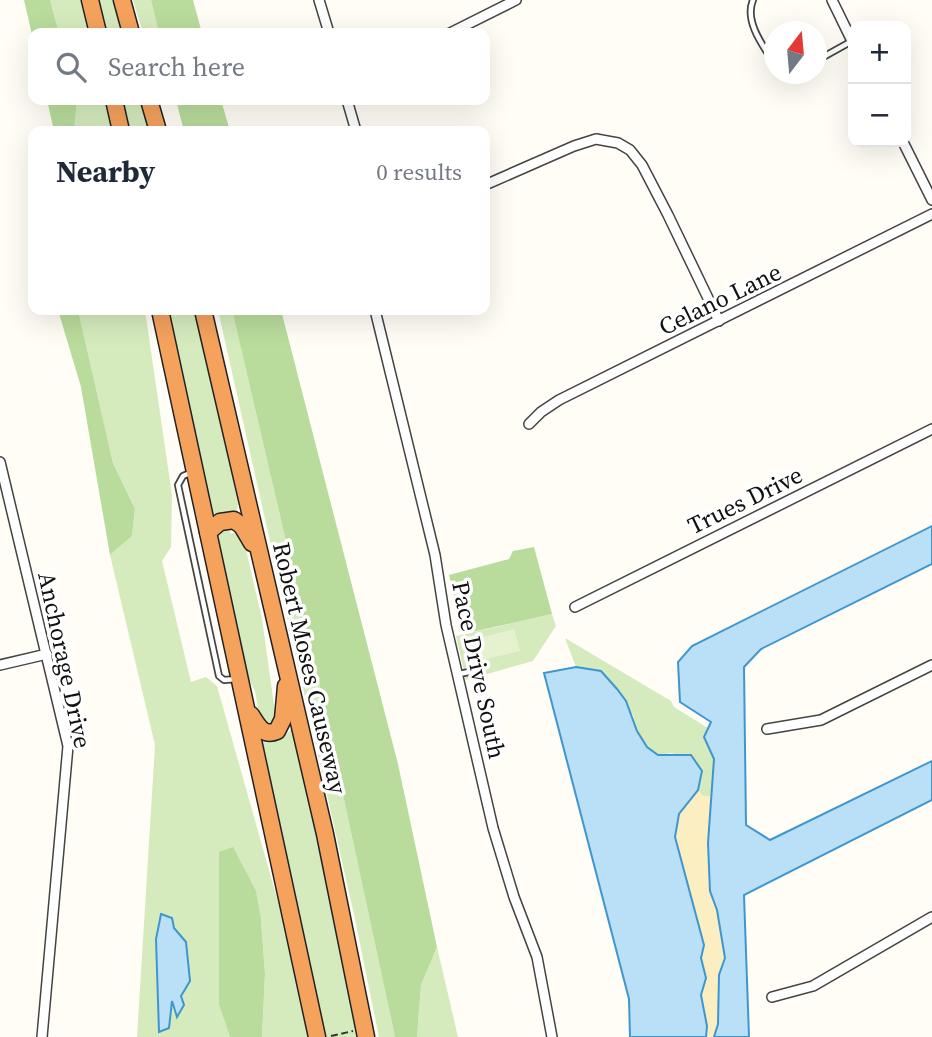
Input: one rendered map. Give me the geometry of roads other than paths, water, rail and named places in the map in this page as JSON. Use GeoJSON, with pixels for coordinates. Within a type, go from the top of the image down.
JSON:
{"type":"FeatureCollection","features":[{"type":"Feature","properties":{"kind":"highway"},"geometry":{"type":"LineString","coordinates":[[90,0],[97,28]]}},
{"type":"Feature","properties":{"kind":"highway"},"geometry":{"type":"LineString","coordinates":[[122,0],[130,28]]}},
{"type":"Feature","properties":{"kind":"highway"},"geometry":{"type":"LineString","coordinates":[[115,105],[120,126]]}},
{"type":"Feature","properties":{"kind":"highway"},"geometry":{"type":"LineString","coordinates":[[150,105],[157,126]]}},
{"type":"Feature","properties":{"kind":"highway"},"geometry":{"type":"LineString","coordinates":[[161,315],[317,1037]]}},
{"type":"Feature","properties":{"kind":"highway","name":"Robert Moses Causeway"},"geometry":{"type":"LineString","coordinates":[[204,315],[338,895],[365,1033]]}},
{"type":"Feature","properties":{"kind":"highway"},"geometry":{"type":"LineString","coordinates":[[208,533],[225,520],[238,522],[263,563]]}},
{"type":"Feature","properties":{"kind":"highway"},"geometry":{"type":"LineString","coordinates":[[245,704],[262,731],[277,731],[283,719],[287,671]]}},
{"type":"Feature","properties":{"kind":"street"},"geometry":{"type":"LineString","coordinates":[[319,0],[327,28]]}},
{"type":"Feature","properties":{"kind":"street"},"geometry":{"type":"LineString","coordinates":[[460,28],[516,0]]}},
{"type":"Feature","properties":{"kind":"street"},"geometry":{"type":"LineString","coordinates":[[832,0],[848,32]]}},
{"type":"Feature","properties":{"kind":"street"},"geometry":{"type":"LineString","coordinates":[[348,105],[355,126]]}},
{"type":"Feature","properties":{"kind":"street"},"geometry":{"type":"LineString","coordinates":[[490,183],[596,139],[618,143],[630,150],[642,165],[719,321]]}},
{"type":"Feature","properties":{"kind":"street"},"geometry":{"type":"LineString","coordinates":[[906,147],[931,197]]}},
{"type":"Feature","properties":{"kind":"street","name":"Celano Lane"},"geometry":{"type":"LineString","coordinates":[[529,424],[559,400],[932,214]]}},
{"type":"Feature","properties":{"kind":"street","name":"Pace Drive South"},"geometry":{"type":"LineString","coordinates":[[376,315],[435,555],[446,625],[493,828],[514,897],[537,957],[552,1037]]}},
{"type":"Feature","properties":{"kind":"street","name":"Trues Drive"},"geometry":{"type":"LineString","coordinates":[[575,607],[932,429]]}},
{"type":"Feature","properties":{"kind":"street","name":"Anchorage Drive"},"geometry":{"type":"LineString","coordinates":[[0,464],[68,746],[42,1037]]}},
{"type":"Feature","properties":{"kind":"street"},"geometry":{"type":"LineString","coordinates":[[0,665],[47,654]]}},
{"type":"Feature","properties":{"kind":"street"},"geometry":{"type":"LineString","coordinates":[[767,729],[821,720],[932,665]]}},
{"type":"Feature","properties":{"kind":"street"},"geometry":{"type":"LineString","coordinates":[[772,997],[813,986],[932,917]]}},
{"type":"Feature","properties":{"kind":"lane"},"geometry":{"type":"LineString","coordinates":[[753,0],[750,8],[753,26],[764,44]]}},
{"type":"Feature","properties":{"kind":"lane"},"geometry":{"type":"LineString","coordinates":[[827,56],[848,45]]}},
{"type":"Feature","properties":{"kind":"lane"},"geometry":{"type":"LineString","coordinates":[[194,471],[183,476],[178,492],[219,676],[224,680],[238,679]]}},
{"type":"Feature","properties":{"kind":"lane"},"geometry":{"type":"LineString","coordinates":[[459,674],[474,671]]}},
{"type":"Feature","properties":{"kind":"water"},"geometry":{"type":"Polygon","coordinates":[[[932,526],[932,564],[761,649],[744,667],[746,825],[770,840],[932,761],[932,800],[744,895],[749,1037],[714,1037],[718,1024],[719,975],[725,958],[717,910],[710,891],[708,843],[714,759],[704,737],[711,722],[680,702],[678,662],[692,646],[932,526]]]}},
{"type":"Feature","properties":{"kind":"water"},"geometry":{"type":"Polygon","coordinates":[[[576,667],[601,671],[617,689],[626,701],[637,731],[647,747],[658,755],[691,755],[702,771],[698,790],[679,814],[675,837],[704,945],[701,958],[706,978],[701,995],[707,1026],[706,1037],[630,1037],[629,999],[544,673],[576,667]]]}},
{"type":"Feature","properties":{"kind":"water"},"geometry":{"type":"Polygon","coordinates":[[[161,914],[172,918],[174,928],[186,942],[190,981],[181,996],[184,1005],[177,1017],[172,1001],[169,1028],[159,1032],[156,939],[161,914]]]}}]}
